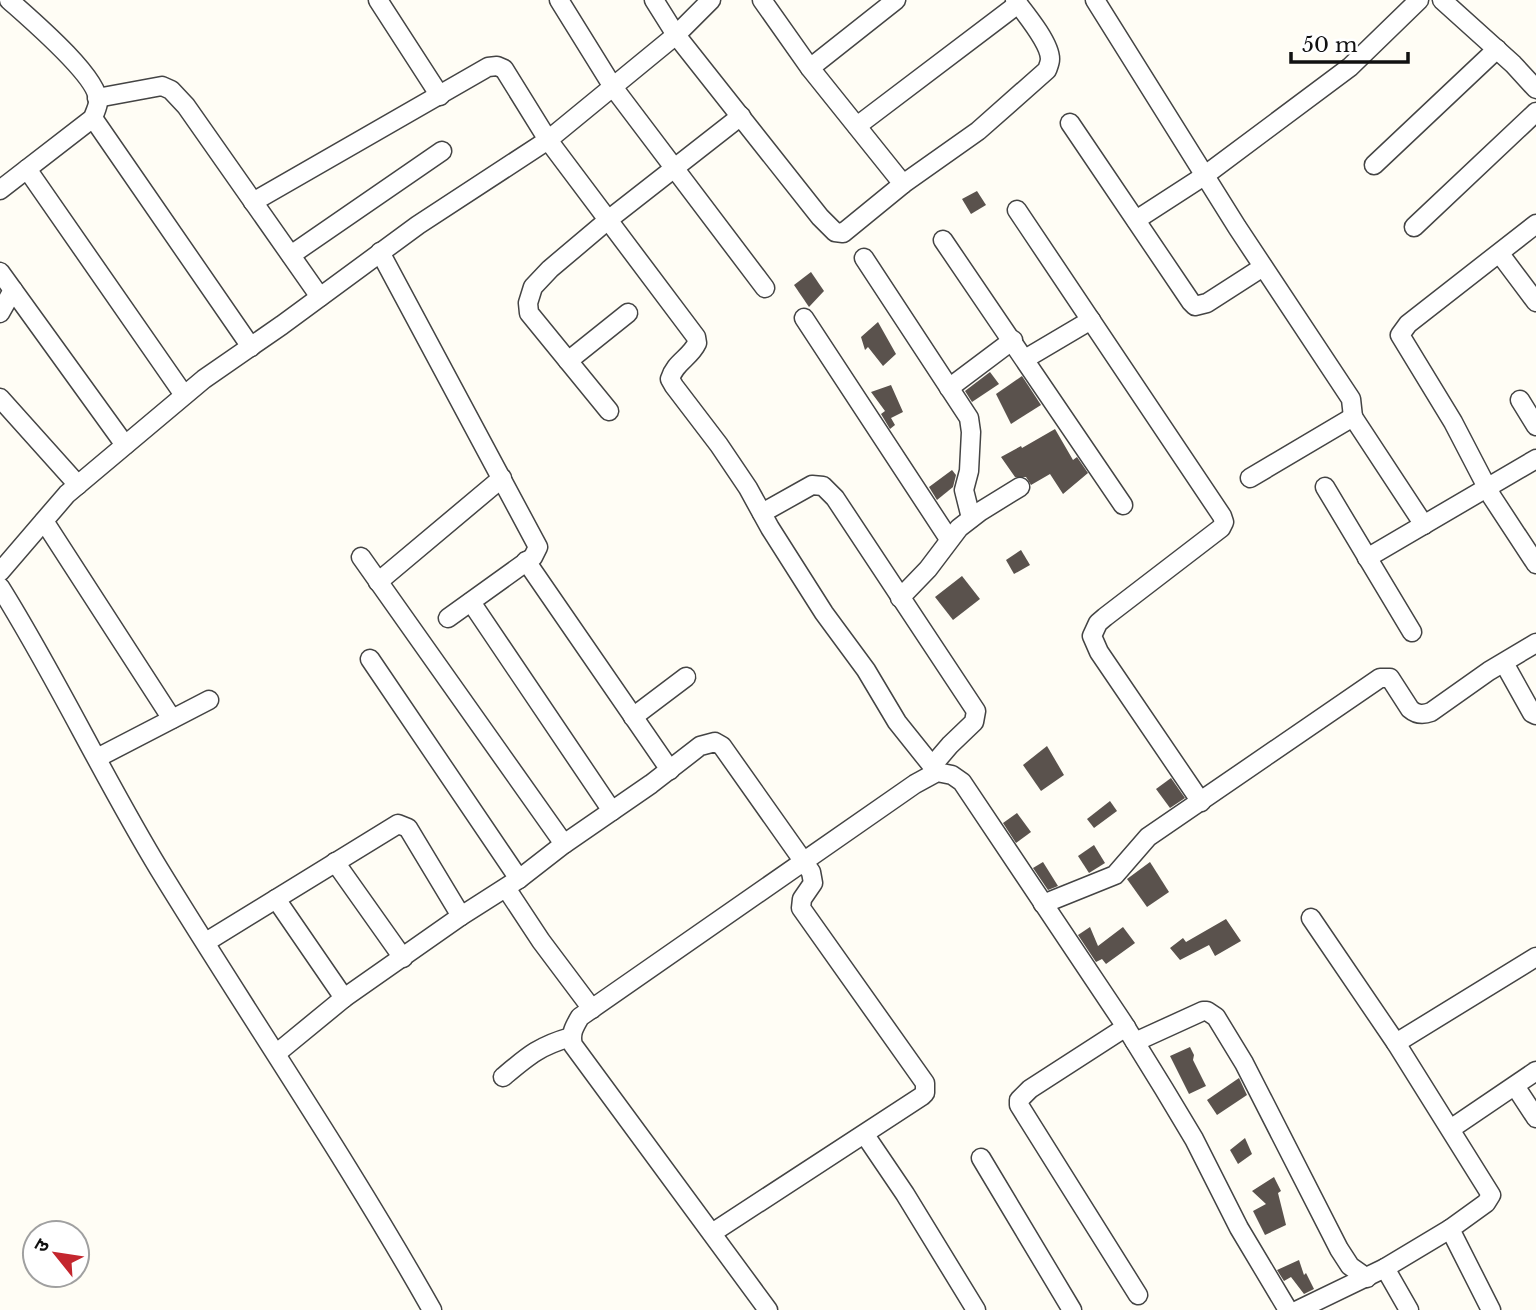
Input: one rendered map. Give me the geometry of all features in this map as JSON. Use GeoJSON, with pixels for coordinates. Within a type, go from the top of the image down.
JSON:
{"type":"FeatureCollection","features":[{"type":"Feature","properties":{"kind":"street"},"geometry":{"type":"LineString","coordinates":[[0,190],[93,118],[98,103],[95,88],[70,57],[9,0]]}},
{"type":"Feature","properties":{"kind":"street"},"geometry":{"type":"LineString","coordinates":[[378,0],[440,96]]}},
{"type":"Feature","properties":{"kind":"street"},"geometry":{"type":"LineString","coordinates":[[559,0],[613,88],[765,288]]}},
{"type":"Feature","properties":{"kind":"street"},"geometry":{"type":"LineString","coordinates":[[654,0],[676,34],[820,217],[835,232],[843,233],[902,184],[978,131],[1046,70],[1050,59],[1045,46],[1017,2],[857,126]]}},
{"type":"Feature","properties":{"kind":"street"},"geometry":{"type":"LineString","coordinates":[[0,572],[78,485],[184,396],[418,225],[548,140],[676,34],[711,0]]}},
{"type":"Feature","properties":{"kind":"street"},"geometry":{"type":"LineString","coordinates":[[762,0],[810,68],[902,184]]}},
{"type":"Feature","properties":{"kind":"street"},"geometry":{"type":"LineString","coordinates":[[810,68],[896,0]]}},
{"type":"Feature","properties":{"kind":"street"},"geometry":{"type":"LineString","coordinates":[[1095,0],[1204,176],[1351,399],[1354,404],[1353,417],[1424,525]]}},
{"type":"Feature","properties":{"kind":"street"},"geometry":{"type":"LineString","coordinates":[[1136,220],[1204,176],[1350,67],[1419,0]]}},
{"type":"Feature","properties":{"kind":"street"},"geometry":{"type":"LineString","coordinates":[[1442,0],[1497,49],[1536,89]]}},
{"type":"Feature","properties":{"kind":"street"},"geometry":{"type":"LineString","coordinates":[[1374,164],[1497,49]]}},
{"type":"Feature","properties":{"kind":"street"},"geometry":{"type":"LineString","coordinates":[[253,202],[488,67],[497,66],[504,69],[548,140],[696,337],[695,348],[677,363],[670,379],[748,488],[824,613],[866,670],[897,722],[935,769],[962,782],[1044,904],[1194,1139],[1239,1228],[1288,1310]]}},
{"type":"Feature","properties":{"kind":"street"},"geometry":{"type":"LineString","coordinates":[[97,98],[162,86],[172,90],[320,297]]}},
{"type":"Feature","properties":{"kind":"street"},"geometry":{"type":"LineString","coordinates":[[1414,228],[1536,112]]}},
{"type":"Feature","properties":{"kind":"street"},"geometry":{"type":"LineString","coordinates":[[609,411],[529,313],[527,303],[533,288],[550,269],[608,220],[741,117]]}},
{"type":"Feature","properties":{"kind":"street"},"geometry":{"type":"LineString","coordinates":[[93,118],[251,347]]}},
{"type":"Feature","properties":{"kind":"street"},"geometry":{"type":"LineString","coordinates":[[1070,123],[1195,306],[1207,303],[1263,267]]}},
{"type":"Feature","properties":{"kind":"street"},"geometry":{"type":"LineString","coordinates":[[291,255],[442,151]]}},
{"type":"Feature","properties":{"kind":"street"},"geometry":{"type":"LineString","coordinates":[[27,169],[184,396]]}},
{"type":"Feature","properties":{"kind":"street"},"geometry":{"type":"LineString","coordinates":[[1017,210],[1223,516],[1224,523],[1220,528],[1105,617],[1091,636],[1099,652],[1201,802]]}},
{"type":"Feature","properties":{"kind":"street"},"geometry":{"type":"LineString","coordinates":[[1536,224],[1408,324],[1401,335],[1487,487],[1536,564]]}},
{"type":"Feature","properties":{"kind":"street"},"geometry":{"type":"LineString","coordinates":[[943,240],[1123,505]]}},
{"type":"Feature","properties":{"kind":"street"},"geometry":{"type":"LineString","coordinates":[[380,252],[538,547],[533,557],[448,618]]}},
{"type":"Feature","properties":{"kind":"street"},"geometry":{"type":"LineString","coordinates":[[1500,254],[1536,302]]}},
{"type":"Feature","properties":{"kind":"street"},"geometry":{"type":"LineString","coordinates":[[864,258],[969,418],[969,471],[964,490],[971,518]]}},
{"type":"Feature","properties":{"kind":"street"},"geometry":{"type":"LineString","coordinates":[[0,272],[125,445]]}},
{"type":"Feature","properties":{"kind":"street"},"geometry":{"type":"LineString","coordinates":[[0,313],[13,290]]}},
{"type":"Feature","properties":{"kind":"street"},"geometry":{"type":"LineString","coordinates":[[568,361],[628,313]]}},
{"type":"Feature","properties":{"kind":"street"},"geometry":{"type":"LineString","coordinates":[[804,318],[948,538]]}},
{"type":"Feature","properties":{"kind":"street"},"geometry":{"type":"LineString","coordinates":[[1025,359],[1091,320]]}},
{"type":"Feature","properties":{"kind":"street"},"geometry":{"type":"LineString","coordinates":[[948,388],[1013,340]]}},
{"type":"Feature","properties":{"kind":"street"},"geometry":{"type":"LineString","coordinates":[[0,398],[78,485]]}},
{"type":"Feature","properties":{"kind":"street"},"geometry":{"type":"LineString","coordinates":[[1520,400],[1536,426]]}},
{"type":"Feature","properties":{"kind":"street"},"geometry":{"type":"LineString","coordinates":[[1250,478],[1353,417]]}},
{"type":"Feature","properties":{"kind":"street"},"geometry":{"type":"LineString","coordinates":[[1367,558],[1536,459]]}},
{"type":"Feature","properties":{"kind":"street"},"geometry":{"type":"LineString","coordinates":[[378,582],[502,478]]}},
{"type":"Feature","properties":{"kind":"street"},"geometry":{"type":"LineString","coordinates":[[762,513],[812,485],[823,486],[835,498],[977,715],[974,722],[950,745],[935,769],[580,1017],[571,1037],[573,1045],[601,1086],[768,1310]]}},
{"type":"Feature","properties":{"kind":"street"},"geometry":{"type":"LineString","coordinates":[[1325,486],[1412,632]]}},
{"type":"Feature","properties":{"kind":"street"},"geometry":{"type":"LineString","coordinates":[[900,598],[928,569],[948,538],[971,518],[1020,487]]}},
{"type":"Feature","properties":{"kind":"street"},"geometry":{"type":"LineString","coordinates":[[44,521],[172,719]]}},
{"type":"Feature","properties":{"kind":"street"},"geometry":{"type":"LineString","coordinates":[[361,557],[564,844]]}},
{"type":"Feature","properties":{"kind":"street"},"geometry":{"type":"LineString","coordinates":[[527,561],[670,770]]}},
{"type":"Feature","properties":{"kind":"street"},"geometry":{"type":"LineString","coordinates":[[0,587],[158,867],[277,1053],[392,1239],[432,1310]]}},
{"type":"Feature","properties":{"kind":"street"},"geometry":{"type":"LineString","coordinates":[[471,602],[612,811]]}},
{"type":"Feature","properties":{"kind":"street"},"geometry":{"type":"LineString","coordinates":[[1044,904],[1115,875],[1148,837],[1380,678],[1390,678],[1410,709],[1424,715],[1536,643]]}},
{"type":"Feature","properties":{"kind":"street"},"geometry":{"type":"LineString","coordinates":[[370,659],[512,883],[541,941],[592,1009]]}},
{"type":"Feature","properties":{"kind":"street"},"geometry":{"type":"LineString","coordinates":[[1504,663],[1532,713],[1536,715]]}},
{"type":"Feature","properties":{"kind":"street"},"geometry":{"type":"LineString","coordinates":[[633,717],[686,677]]}},
{"type":"Feature","properties":{"kind":"street"},"geometry":{"type":"LineString","coordinates":[[97,758],[209,700]]}},
{"type":"Feature","properties":{"kind":"street"},"geometry":{"type":"LineString","coordinates":[[277,1053],[344,998],[512,883],[708,743],[715,742],[722,746],[814,877],[809,891],[802,899],[801,908],[925,1083],[925,1093],[865,1135],[712,1233]]}},
{"type":"Feature","properties":{"kind":"street"},"geometry":{"type":"LineString","coordinates":[[206,942],[392,827],[403,824],[461,916]]}},
{"type":"Feature","properties":{"kind":"street"},"geometry":{"type":"LineString","coordinates":[[335,862],[403,958]]}},
{"type":"Feature","properties":{"kind":"street"},"geometry":{"type":"LineString","coordinates":[[276,899],[344,998]]}},
{"type":"Feature","properties":{"kind":"street"},"geometry":{"type":"LineString","coordinates":[[1298,1310],[1385,1268],[1450,1229],[1486,1203],[1491,1195],[1396,1042],[1311,918]]}},
{"type":"Feature","properties":{"kind":"street"},"geometry":{"type":"LineString","coordinates":[[1396,1042],[1536,957]]}},
{"type":"Feature","properties":{"kind":"street"},"geometry":{"type":"LineString","coordinates":[[1138,1295],[1018,1105],[1018,1100],[1030,1089],[1130,1035],[1203,1011],[1216,1017],[1244,1063],[1339,1249],[1350,1265],[1367,1278]]}},
{"type":"Feature","properties":{"kind":"street"},"geometry":{"type":"LineString","coordinates":[[503,1077],[534,1051],[571,1037]]}},
{"type":"Feature","properties":{"kind":"street"},"geometry":{"type":"LineString","coordinates":[[1451,1128],[1536,1071]]}},
{"type":"Feature","properties":{"kind":"street"},"geometry":{"type":"LineString","coordinates":[[1515,1086],[1536,1118]]}},
{"type":"Feature","properties":{"kind":"street"},"geometry":{"type":"LineString","coordinates":[[865,1135],[905,1194],[976,1310]]}},
{"type":"Feature","properties":{"kind":"street"},"geometry":{"type":"LineString","coordinates":[[981,1158],[1072,1310]]}},
{"type":"Feature","properties":{"kind":"street"},"geometry":{"type":"LineString","coordinates":[[1450,1229],[1491,1310]]}},
{"type":"Feature","properties":{"kind":"street"},"geometry":{"type":"LineString","coordinates":[[1385,1268],[1409,1310]]}},
{"type":"Feature","properties":{"kind":"building"},"geometry":{"type":"Polygon","coordinates":[[[977,191],[986,205],[971,214],[962,199],[977,191]]]}},
{"type":"Feature","properties":{"kind":"building"},"geometry":{"type":"Polygon","coordinates":[[[811,272],[824,291],[809,307],[794,285],[811,272]]]}},
{"type":"Feature","properties":{"kind":"building"},"geometry":{"type":"Polygon","coordinates":[[[878,322],[896,354],[883,366],[868,347],[865,350],[861,337],[878,322]]]}},
{"type":"Feature","properties":{"kind":"building"},"geometry":{"type":"Polygon","coordinates":[[[990,372],[999,384],[972,402],[965,391],[990,372]]]}},
{"type":"Feature","properties":{"kind":"building"},"geometry":{"type":"Polygon","coordinates":[[[1022,376],[1041,405],[1011,424],[996,394],[1022,376]]]}},
{"type":"Feature","properties":{"kind":"building"},"geometry":{"type":"Polygon","coordinates":[[[891,385],[903,412],[891,418],[895,425],[890,429],[881,414],[885,411],[871,392],[891,385]]]}},
{"type":"Feature","properties":{"kind":"building"},"geometry":{"type":"Polygon","coordinates":[[[1055,429],[1073,460],[1077,457],[1088,473],[1063,494],[1050,474],[1031,485],[1026,477],[1015,477],[1001,457],[1055,429]]]}},
{"type":"Feature","properties":{"kind":"building"},"geometry":{"type":"Polygon","coordinates":[[[952,470],[956,475],[953,487],[937,500],[929,487],[952,470]]]}},
{"type":"Feature","properties":{"kind":"building"},"geometry":{"type":"Polygon","coordinates":[[[1021,550],[1030,565],[1014,574],[1006,560],[1021,550]]]}},
{"type":"Feature","properties":{"kind":"building"},"geometry":{"type":"Polygon","coordinates":[[[962,576],[980,599],[953,620],[935,597],[962,576]]]}},
{"type":"Feature","properties":{"kind":"building"},"geometry":{"type":"Polygon","coordinates":[[[1047,746],[1064,775],[1041,791],[1023,765],[1047,746]]]}},
{"type":"Feature","properties":{"kind":"building"},"geometry":{"type":"Polygon","coordinates":[[[1171,778],[1185,798],[1170,808],[1156,789],[1171,778]]]}},
{"type":"Feature","properties":{"kind":"building"},"geometry":{"type":"Polygon","coordinates":[[[1110,801],[1117,811],[1094,828],[1087,819],[1110,801]]]}},
{"type":"Feature","properties":{"kind":"building"},"geometry":{"type":"Polygon","coordinates":[[[1017,813],[1031,832],[1016,843],[1003,823],[1017,813]]]}},
{"type":"Feature","properties":{"kind":"building"},"geometry":{"type":"Polygon","coordinates":[[[1094,845],[1105,863],[1089,873],[1078,856],[1094,845]]]}},
{"type":"Feature","properties":{"kind":"building"},"geometry":{"type":"Polygon","coordinates":[[[1043,862],[1058,886],[1048,890],[1033,868],[1043,862]]]}},
{"type":"Feature","properties":{"kind":"building"},"geometry":{"type":"Polygon","coordinates":[[[1150,862],[1169,892],[1147,907],[1127,879],[1150,862]]]}},
{"type":"Feature","properties":{"kind":"building"},"geometry":{"type":"Polygon","coordinates":[[[1226,919],[1241,941],[1215,956],[1209,945],[1180,960],[1170,948],[1183,938],[1186,942],[1226,919]]]}},
{"type":"Feature","properties":{"kind":"building"},"geometry":{"type":"Polygon","coordinates":[[[1090,927],[1098,946],[1123,927],[1135,943],[1106,964],[1102,959],[1096,962],[1078,935],[1090,927]]]}},
{"type":"Feature","properties":{"kind":"building"},"geometry":{"type":"Polygon","coordinates":[[[1190,1047],[1193,1060],[1206,1086],[1189,1094],[1170,1056],[1190,1047]]]}},
{"type":"Feature","properties":{"kind":"building"},"geometry":{"type":"Polygon","coordinates":[[[1239,1078],[1247,1095],[1217,1115],[1207,1100],[1239,1078]]]}},
{"type":"Feature","properties":{"kind":"building"},"geometry":{"type":"Polygon","coordinates":[[[1245,1138],[1252,1154],[1238,1164],[1230,1150],[1245,1138]]]}},
{"type":"Feature","properties":{"kind":"building"},"geometry":{"type":"Polygon","coordinates":[[[1274,1177],[1281,1191],[1278,1193],[1286,1225],[1265,1235],[1253,1211],[1266,1204],[1252,1191],[1274,1177]]]}},
{"type":"Feature","properties":{"kind":"building"},"geometry":{"type":"Polygon","coordinates":[[[1299,1260],[1304,1275],[1306,1273],[1314,1289],[1304,1294],[1291,1277],[1284,1281],[1277,1270],[1299,1260]]]}}]}
